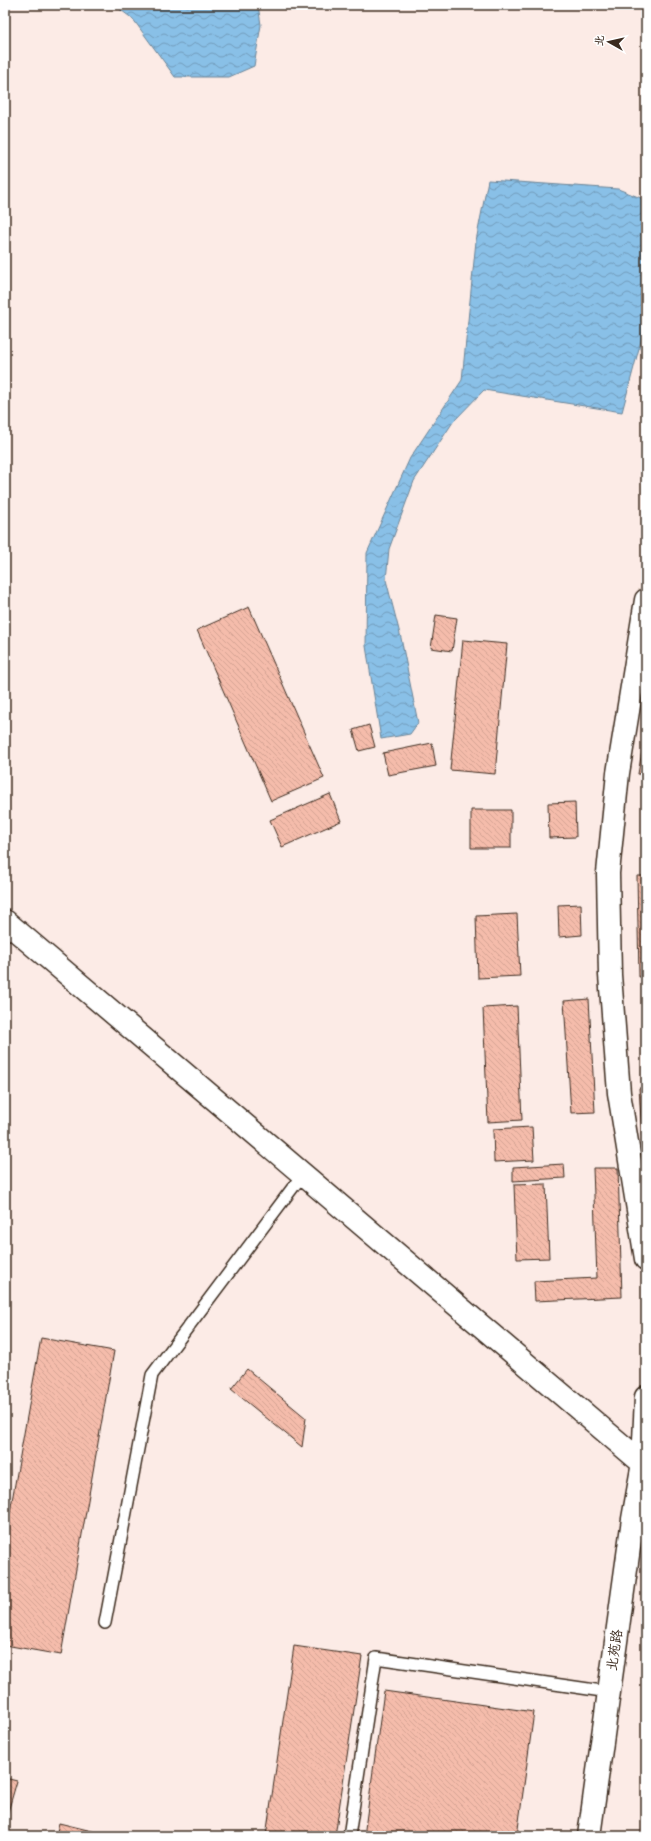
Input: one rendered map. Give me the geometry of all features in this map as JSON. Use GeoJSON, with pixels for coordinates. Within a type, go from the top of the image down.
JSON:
{"type":"FeatureCollection","features":[{"type":"Feature","properties":{"kind":"street"},"geometry":{"type":"LineString","coordinates":[[646,600],[618,773],[608,873],[610,975],[619,1093],[646,1259]]}},
{"type":"Feature","properties":{"kind":"street"},"geometry":{"type":"LineString","coordinates":[[5,921],[644,1465]]}},
{"type":"Feature","properties":{"kind":"street","name":"北苑路"},"geometry":{"type":"LineString","coordinates":[[589,1836],[633,1519],[644,1465],[646,1397]]}},
{"type":"Feature","properties":{"kind":"lane"},"geometry":{"type":"LineString","coordinates":[[105,1623],[152,1375],[303,1174]]}},
{"type":"Feature","properties":{"kind":"lane"},"geometry":{"type":"LineString","coordinates":[[349,1836],[376,1658],[608,1692]]}},
{"type":"Feature","properties":{"kind":"water"},"geometry":{"type":"Polygon","coordinates":[[[114,5],[258,5],[261,25],[254,66],[229,77],[175,77],[133,19],[114,5]]]}},
{"type":"Feature","properties":{"kind":"water"},"geometry":{"type":"Polygon","coordinates":[[[488,180],[618,189],[646,200],[646,322],[622,412],[484,390],[453,422],[414,481],[389,549],[386,580],[401,638],[418,723],[410,734],[381,739],[366,646],[367,553],[410,458],[462,380],[476,241],[488,180]]]}},
{"type":"Feature","properties":{"kind":"building"},"geometry":{"type":"Polygon","coordinates":[[[249,607],[324,778],[271,801],[197,630],[249,607]]]}},
{"type":"Feature","properties":{"kind":"building"},"geometry":{"type":"Polygon","coordinates":[[[436,615],[457,618],[452,651],[431,648],[436,615]]]}},
{"type":"Feature","properties":{"kind":"building"},"geometry":{"type":"Polygon","coordinates":[[[463,640],[507,644],[495,774],[450,770],[463,640]]]}},
{"type":"Feature","properties":{"kind":"building"},"geometry":{"type":"Polygon","coordinates":[[[369,725],[375,747],[359,751],[353,730],[369,725]]]}},
{"type":"Feature","properties":{"kind":"building"},"geometry":{"type":"Polygon","coordinates":[[[646,728],[646,775],[638,774],[646,728]]]}},
{"type":"Feature","properties":{"kind":"building"},"geometry":{"type":"Polygon","coordinates":[[[432,743],[436,766],[388,775],[383,753],[432,743]]]}},
{"type":"Feature","properties":{"kind":"building"},"geometry":{"type":"Polygon","coordinates":[[[330,794],[341,821],[282,847],[270,820],[330,794]]]}},
{"type":"Feature","properties":{"kind":"building"},"geometry":{"type":"Polygon","coordinates":[[[575,802],[576,837],[549,838],[548,803],[575,802]]]}},
{"type":"Feature","properties":{"kind":"building"},"geometry":{"type":"Polygon","coordinates":[[[471,810],[511,810],[511,848],[471,848],[471,810]]]}},
{"type":"Feature","properties":{"kind":"building"},"geometry":{"type":"Polygon","coordinates":[[[637,876],[646,876],[646,976],[639,977],[637,876]]]}},
{"type":"Feature","properties":{"kind":"building"},"geometry":{"type":"Polygon","coordinates":[[[581,904],[582,935],[559,937],[558,905],[581,904]]]}},
{"type":"Feature","properties":{"kind":"building"},"geometry":{"type":"Polygon","coordinates":[[[517,914],[520,976],[478,978],[476,916],[517,914]]]}},
{"type":"Feature","properties":{"kind":"building"},"geometry":{"type":"Polygon","coordinates":[[[589,999],[595,1112],[571,1113],[564,1001],[589,999]]]}},
{"type":"Feature","properties":{"kind":"building"},"geometry":{"type":"Polygon","coordinates":[[[517,1006],[522,1120],[488,1122],[483,1008],[517,1006]]]}},
{"type":"Feature","properties":{"kind":"building"},"geometry":{"type":"Polygon","coordinates":[[[639,1088],[646,1088],[646,1136],[642,1136],[639,1088]]]}},
{"type":"Feature","properties":{"kind":"building"},"geometry":{"type":"Polygon","coordinates":[[[532,1127],[534,1160],[494,1162],[493,1129],[532,1127]]]}},
{"type":"Feature","properties":{"kind":"building"},"geometry":{"type":"Polygon","coordinates":[[[564,1164],[565,1178],[513,1181],[513,1167],[564,1164]]]}},
{"type":"Feature","properties":{"kind":"building"},"geometry":{"type":"Polygon","coordinates":[[[593,1168],[618,1168],[622,1297],[535,1301],[534,1281],[597,1278],[593,1168]]]}},
{"type":"Feature","properties":{"kind":"building"},"geometry":{"type":"Polygon","coordinates":[[[546,1184],[549,1258],[517,1259],[514,1185],[546,1184]]]}},
{"type":"Feature","properties":{"kind":"building"},"geometry":{"type":"Polygon","coordinates":[[[41,1338],[114,1351],[61,1655],[5,1645],[5,1540],[41,1338]]]}},
{"type":"Feature","properties":{"kind":"building"},"geometry":{"type":"Polygon","coordinates":[[[247,1369],[306,1418],[302,1447],[231,1389],[247,1369]]]}},
{"type":"Feature","properties":{"kind":"building"},"geometry":{"type":"Polygon","coordinates":[[[294,1646],[362,1656],[335,1836],[266,1836],[294,1646]]]}},
{"type":"Feature","properties":{"kind":"building"},"geometry":{"type":"Polygon","coordinates":[[[384,1691],[534,1712],[517,1836],[364,1836],[384,1691]]]}},
{"type":"Feature","properties":{"kind":"building"},"geometry":{"type":"Polygon","coordinates":[[[5,1778],[17,1781],[5,1822],[5,1778]]]}},
{"type":"Feature","properties":{"kind":"building"},"geometry":{"type":"Polygon","coordinates":[[[59,1823],[100,1833],[99,1836],[56,1836],[59,1823]]]}}]}
